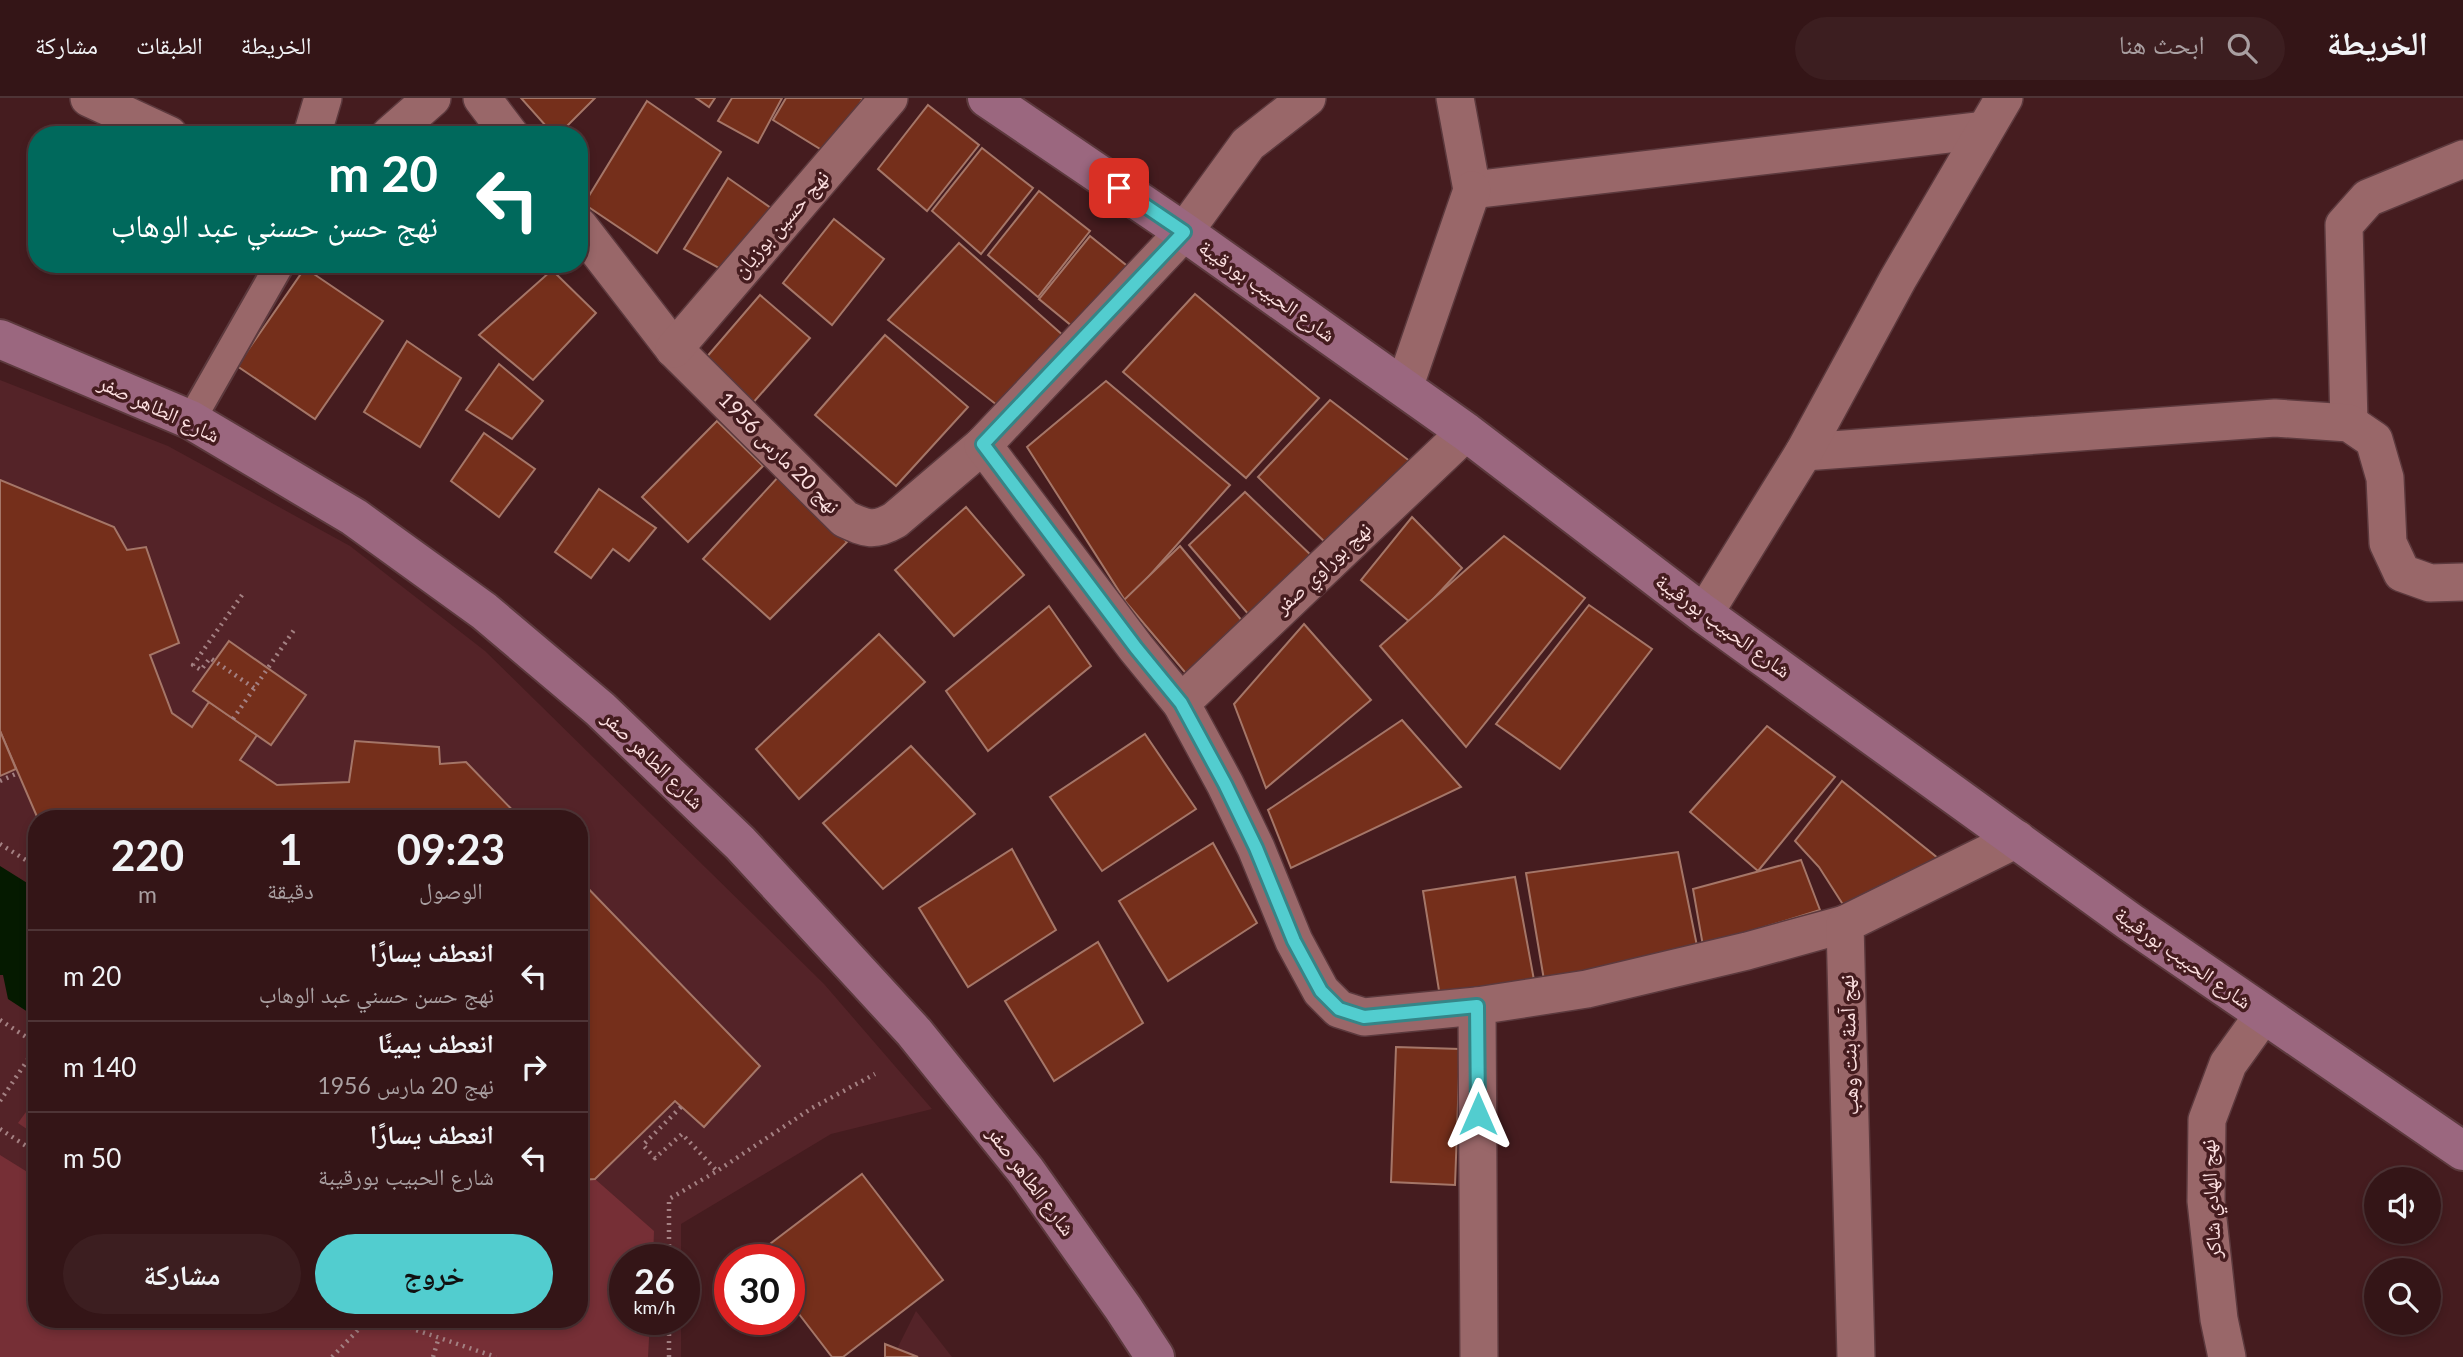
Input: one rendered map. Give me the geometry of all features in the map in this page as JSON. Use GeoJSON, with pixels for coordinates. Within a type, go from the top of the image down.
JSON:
{"type":"FeatureCollection","features":[{"type":"Feature","properties":{"kind":"main road","name":"شارع الحبيب بورقيبة"},"geometry":{"type":"LineString","coordinates":[[988,98],[1184,232],[1466,432],[1704,614],[2130,922],[2463,1151]]}},
{"type":"Feature","properties":{"kind":"main road","name":"شارع الطاهر صفر"},"geometry":{"type":"LineString","coordinates":[[0,339],[191,420],[354,517],[484,611],[600,709],[740,843],[914,1032],[1034,1182],[1155,1357]]}},
{"type":"Feature","properties":{"kind":"street"},"geometry":{"type":"LineString","coordinates":[[89,98],[150,126]]}},
{"type":"Feature","properties":{"kind":"street"},"geometry":{"type":"LineString","coordinates":[[315,126],[323,98]]}},
{"type":"Feature","properties":{"kind":"street"},"geometry":{"type":"LineString","coordinates":[[400,126],[432,98]]}},
{"type":"Feature","properties":{"kind":"street"},"geometry":{"type":"LineString","coordinates":[[481,98],[503,126]]}},
{"type":"Feature","properties":{"kind":"street","name":"نهج حسين بوزيان"},"geometry":{"type":"LineString","coordinates":[[674,349],[889,98]]}},
{"type":"Feature","properties":{"kind":"street","name":"نهج 20 مارس 1956"},"geometry":{"type":"LineString","coordinates":[[588,238],[674,349],[845,519],[863,528],[880,528],[895,520],[983,444],[1184,232],[1248,144],[1307,98]]}},
{"type":"Feature","properties":{"kind":"street"},"geometry":{"type":"LineString","coordinates":[[1404,388],[1472,190],[1455,98]]}},
{"type":"Feature","properties":{"kind":"street"},"geometry":{"type":"LineString","coordinates":[[1704,614],[1804,452],[1898,279],[2004,98]]}},
{"type":"Feature","properties":{"kind":"street"},"geometry":{"type":"LineString","coordinates":[[1472,190],[1983,130]]}},
{"type":"Feature","properties":{"kind":"street"},"geometry":{"type":"LineString","coordinates":[[2349,423],[2344,225],[2368,198],[2463,159]]}},
{"type":"Feature","properties":{"kind":"street"},"geometry":{"type":"LineString","coordinates":[[191,420],[274,273]]}},
{"type":"Feature","properties":{"kind":"street"},"geometry":{"type":"LineString","coordinates":[[1804,452],[2275,418],[2349,423],[2374,440],[2385,478],[2388,543],[2402,573],[2430,583],[2463,582]]}},
{"type":"Feature","properties":{"kind":"street","name":"نهج بوراوي صفر"},"geometry":{"type":"LineString","coordinates":[[1181,703],[1466,432]]}},
{"type":"Feature","properties":{"kind":"street"},"geometry":{"type":"LineString","coordinates":[[983,444],[1136,648],[1181,703],[1256,848],[1294,941],[1321,991],[1339,1009],[1364,1017],[1477,1006],[1587,989],[1747,951],[1845,924],[2017,839]]}},
{"type":"Feature","properties":{"kind":"street","name":"نهج آمنة بنت وهب"},"geometry":{"type":"LineString","coordinates":[[1845,924],[1856,1357]]}},
{"type":"Feature","properties":{"kind":"street"},"geometry":{"type":"LineString","coordinates":[[1477,1006],[1479,1357]]}},
{"type":"Feature","properties":{"kind":"street","name":"نهج الهادي شاكر"},"geometry":{"type":"LineString","coordinates":[[2227,1357],[2219,1319],[2206,1201],[2207,1120],[2228,1064],[2264,1014]]}},
{"type":"Feature","properties":{"kind":"path"},"geometry":{"type":"LineString","coordinates":[[242,594],[193,665],[201,670],[210,659],[254,688]]}},
{"type":"Feature","properties":{"kind":"path"},"geometry":{"type":"LineString","coordinates":[[233,719],[294,631]]}},
{"type":"Feature","properties":{"kind":"path"},"geometry":{"type":"LineString","coordinates":[[0,781],[18,773]]}},
{"type":"Feature","properties":{"kind":"path"},"geometry":{"type":"LineString","coordinates":[[0,844],[28,861]]}},
{"type":"Feature","properties":{"kind":"path"},"geometry":{"type":"LineString","coordinates":[[0,1020],[28,1039]]}},
{"type":"Feature","properties":{"kind":"path"},"geometry":{"type":"LineString","coordinates":[[0,1101],[28,1059]]}},
{"type":"Feature","properties":{"kind":"path"},"geometry":{"type":"LineString","coordinates":[[669,1244],[669,1199],[717,1171],[812,1108],[874,1074]]}},
{"type":"Feature","properties":{"kind":"path"},"geometry":{"type":"LineString","coordinates":[[681,1107],[643,1145],[655,1158],[682,1134],[717,1171]]}},
{"type":"Feature","properties":{"kind":"path"},"geometry":{"type":"LineString","coordinates":[[1,1131],[28,1148]]}},
{"type":"Feature","properties":{"kind":"path"},"geometry":{"type":"LineString","coordinates":[[332,1357],[359,1328]]}},
{"type":"Feature","properties":{"kind":"path"},"geometry":{"type":"LineString","coordinates":[[411,1328],[496,1357]]}},
{"type":"Feature","properties":{"kind":"path"},"geometry":{"type":"LineString","coordinates":[[669,1335],[669,1357]]}},
{"type":"Feature","properties":{"kind":"path"},"geometry":{"type":"LineString","coordinates":[[433,1357],[439,1338]]}},
{"type":"Feature","properties":{"kind":"shaded area"},"geometry":{"type":"Polygon","coordinates":[[[0,380],[168,446],[350,546],[485,651],[824,984],[932,1109],[831,1134],[681,1224],[681,1244],[609,1244],[609,1335],[681,1335],[681,1357],[0,1357],[0,380]]]}},
{"type":"Feature","properties":{"kind":"shaded area"},"geometry":{"type":"Polygon","coordinates":[[[0,866],[28,884],[28,1012],[8,999],[3,975],[0,975],[0,866]]]}},
{"type":"Feature","properties":{"kind":"shaded area"},"geometry":{"type":"Polygon","coordinates":[[[28,1109],[28,1130],[18,1123],[28,1109]]]}},
{"type":"Feature","properties":{"kind":"shaded area"},"geometry":{"type":"Polygon","coordinates":[[[0,1155],[28,1172],[28,1328],[588,1328],[588,1179],[595,1179],[654,1231],[654,1244],[609,1244],[609,1335],[649,1335],[648,1357],[0,1357],[0,1155]]]}},
{"type":"Feature","properties":{"kind":"shaded area"},"geometry":{"type":"Polygon","coordinates":[[[916,1311],[952,1357],[893,1357],[916,1311]]]}},
{"type":"Feature","properties":{"kind":"building"},"geometry":{"type":"Polygon","coordinates":[[[521,98],[595,98],[567,126],[546,126],[521,98]]]}},
{"type":"Feature","properties":{"kind":"building"},"geometry":{"type":"Polygon","coordinates":[[[696,98],[715,98],[709,107],[696,98]]]}},
{"type":"Feature","properties":{"kind":"building"},"geometry":{"type":"Polygon","coordinates":[[[732,98],[782,98],[758,143],[718,121],[732,98]]]}},
{"type":"Feature","properties":{"kind":"building"},"geometry":{"type":"Polygon","coordinates":[[[786,98],[863,98],[830,155],[773,120],[786,98]]]}},
{"type":"Feature","properties":{"kind":"building"},"geometry":{"type":"Polygon","coordinates":[[[647,101],[721,152],[657,253],[588,207],[588,197],[647,101]]]}},
{"type":"Feature","properties":{"kind":"building"},"geometry":{"type":"Polygon","coordinates":[[[928,105],[979,145],[927,211],[878,169],[928,105]]]}},
{"type":"Feature","properties":{"kind":"building"},"geometry":{"type":"Polygon","coordinates":[[[982,148],[1033,188],[981,254],[932,211],[982,148]]]}},
{"type":"Feature","properties":{"kind":"building"},"geometry":{"type":"Polygon","coordinates":[[[728,178],[781,215],[730,274],[684,249],[728,178]]]}},
{"type":"Feature","properties":{"kind":"building"},"geometry":{"type":"Polygon","coordinates":[[[1039,191],[1090,231],[1038,297],[988,255],[1039,191]]]}},
{"type":"Feature","properties":{"kind":"building"},"geometry":{"type":"Polygon","coordinates":[[[834,219],[884,259],[832,325],[783,283],[834,219]]]}},
{"type":"Feature","properties":{"kind":"building"},"geometry":{"type":"Polygon","coordinates":[[[1090,236],[1131,269],[1078,331],[1039,299],[1090,236]]]}},
{"type":"Feature","properties":{"kind":"building"},"geometry":{"type":"Polygon","coordinates":[[[959,243],[1065,337],[1002,409],[888,320],[959,243]]]}},
{"type":"Feature","properties":{"kind":"building"},"geometry":{"type":"Polygon","coordinates":[[[302,273],[312,273],[383,321],[315,419],[237,366],[302,273]]]}},
{"type":"Feature","properties":{"kind":"building"},"geometry":{"type":"Polygon","coordinates":[[[549,273],[555,273],[596,313],[533,380],[479,335],[549,273]]]}},
{"type":"Feature","properties":{"kind":"building"},"geometry":{"type":"Polygon","coordinates":[[[1195,294],[1319,398],[1246,478],[1123,372],[1195,294]]]}},
{"type":"Feature","properties":{"kind":"building"},"geometry":{"type":"Polygon","coordinates":[[[760,295],[810,338],[752,404],[705,359],[760,295]]]}},
{"type":"Feature","properties":{"kind":"building"},"geometry":{"type":"Polygon","coordinates":[[[885,335],[968,407],[896,486],[815,415],[885,335]]]}},
{"type":"Feature","properties":{"kind":"building"},"geometry":{"type":"Polygon","coordinates":[[[407,341],[461,378],[420,447],[364,412],[407,341]]]}},
{"type":"Feature","properties":{"kind":"building"},"geometry":{"type":"Polygon","coordinates":[[[499,364],[543,401],[512,439],[466,410],[499,364]]]}},
{"type":"Feature","properties":{"kind":"building"},"geometry":{"type":"Polygon","coordinates":[[[1106,381],[1230,485],[1126,602],[1027,447],[1106,381]]]}},
{"type":"Feature","properties":{"kind":"building"},"geometry":{"type":"Polygon","coordinates":[[[1330,400],[1411,462],[1329,546],[1258,477],[1330,400]]]}},
{"type":"Feature","properties":{"kind":"building"},"geometry":{"type":"Polygon","coordinates":[[[717,421],[763,466],[688,542],[642,497],[717,421]]]}},
{"type":"Feature","properties":{"kind":"building"},"geometry":{"type":"Polygon","coordinates":[[[484,433],[535,469],[499,517],[451,481],[484,433]]]}},
{"type":"Feature","properties":{"kind":"building"},"geometry":{"type":"Polygon","coordinates":[[[780,475],[847,542],[770,619],[703,559],[780,475]]]}},
{"type":"Feature","properties":{"kind":"building"},"geometry":{"type":"Polygon","coordinates":[[[0,480],[114,527],[127,550],[146,547],[179,643],[150,655],[172,713],[192,727],[209,702],[257,735],[240,760],[277,785],[349,782],[355,741],[439,747],[440,764],[466,762],[512,810],[34,810],[0,731],[0,480]]]}},
{"type":"Feature","properties":{"kind":"building"},"geometry":{"type":"Polygon","coordinates":[[[599,489],[656,528],[629,561],[613,549],[591,578],[555,552],[599,489]]]}},
{"type":"Feature","properties":{"kind":"building"},"geometry":{"type":"Polygon","coordinates":[[[1245,492],[1313,557],[1255,622],[1189,545],[1245,492]]]}},
{"type":"Feature","properties":{"kind":"building"},"geometry":{"type":"Polygon","coordinates":[[[966,507],[1024,575],[954,636],[895,570],[966,507]]]}},
{"type":"Feature","properties":{"kind":"building"},"geometry":{"type":"Polygon","coordinates":[[[1412,517],[1462,568],[1411,623],[1361,580],[1412,517]]]}},
{"type":"Feature","properties":{"kind":"building"},"geometry":{"type":"Polygon","coordinates":[[[1504,536],[1585,598],[1466,747],[1380,646],[1504,536]]]}},
{"type":"Feature","properties":{"kind":"building"},"geometry":{"type":"Polygon","coordinates":[[[1180,546],[1243,622],[1189,677],[1124,600],[1180,546]]]}},
{"type":"Feature","properties":{"kind":"building"},"geometry":{"type":"Polygon","coordinates":[[[1589,605],[1652,649],[1560,769],[1496,724],[1589,605]]]}},
{"type":"Feature","properties":{"kind":"building"},"geometry":{"type":"Polygon","coordinates":[[[1049,606],[1091,666],[988,751],[946,691],[1049,606]]]}},
{"type":"Feature","properties":{"kind":"building"},"geometry":{"type":"Polygon","coordinates":[[[1304,624],[1371,700],[1266,788],[1234,704],[1304,624]]]}},
{"type":"Feature","properties":{"kind":"building"},"geometry":{"type":"Polygon","coordinates":[[[879,634],[925,682],[799,799],[756,749],[879,634]]]}},
{"type":"Feature","properties":{"kind":"building"},"geometry":{"type":"Polygon","coordinates":[[[229,641],[306,695],[271,745],[193,691],[229,641]]]}},
{"type":"Feature","properties":{"kind":"building"},"geometry":{"type":"Polygon","coordinates":[[[1402,720],[1461,787],[1291,868],[1268,810],[1402,720]]]}},
{"type":"Feature","properties":{"kind":"building"},"geometry":{"type":"Polygon","coordinates":[[[1767,726],[1835,777],[1758,871],[1690,812],[1767,726]]]}},
{"type":"Feature","properties":{"kind":"building"},"geometry":{"type":"Polygon","coordinates":[[[0,731],[16,769],[0,776],[0,731]]]}},
{"type":"Feature","properties":{"kind":"building"},"geometry":{"type":"Polygon","coordinates":[[[1145,734],[1196,809],[1102,871],[1050,797],[1145,734]]]}},
{"type":"Feature","properties":{"kind":"building"},"geometry":{"type":"Polygon","coordinates":[[[911,746],[975,814],[883,889],[823,823],[911,746]]]}},
{"type":"Feature","properties":{"kind":"building"},"geometry":{"type":"Polygon","coordinates":[[[1842,781],[1939,859],[1849,914],[1819,867],[1795,841],[1842,781]]]}},
{"type":"Feature","properties":{"kind":"building"},"geometry":{"type":"Polygon","coordinates":[[[1213,843],[1257,923],[1168,981],[1119,901],[1213,843]]]}},
{"type":"Feature","properties":{"kind":"building"},"geometry":{"type":"Polygon","coordinates":[[[1012,849],[1056,930],[968,987],[919,908],[1012,849]]]}},
{"type":"Feature","properties":{"kind":"building"},"geometry":{"type":"Polygon","coordinates":[[[1678,852],[1697,946],[1544,980],[1526,873],[1678,852]]]}},
{"type":"Feature","properties":{"kind":"building"},"geometry":{"type":"Polygon","coordinates":[[[1801,860],[1820,910],[1703,946],[1693,889],[1801,860]]]}},
{"type":"Feature","properties":{"kind":"building"},"geometry":{"type":"Polygon","coordinates":[[[1515,877],[1534,980],[1441,1003],[1423,891],[1515,877]]]}},
{"type":"Feature","properties":{"kind":"building"},"geometry":{"type":"Polygon","coordinates":[[[588,888],[760,1066],[704,1127],[675,1101],[595,1179],[588,1179],[588,888]]]}},
{"type":"Feature","properties":{"kind":"building"},"geometry":{"type":"Polygon","coordinates":[[[1098,942],[1143,1023],[1054,1081],[1005,1001],[1098,942]]]}},
{"type":"Feature","properties":{"kind":"building"},"geometry":{"type":"Polygon","coordinates":[[[1396,1047],[1460,1049],[1455,1185],[1391,1182],[1396,1047]]]}},
{"type":"Feature","properties":{"kind":"building"},"geometry":{"type":"Polygon","coordinates":[[[862,1174],[943,1280],[843,1357],[832,1357],[805,1322],[805,1244],[770,1244],[862,1174]]]}},
{"type":"Feature","properties":{"kind":"building"},"geometry":{"type":"Polygon","coordinates":[[[885,1344],[918,1357],[885,1357],[885,1344]]]}},
{"type":"Feature","properties":{"kind":"route"},"geometry":{"type":"LineString","coordinates":[[1119,188],[1184,232],[983,444],[1136,648],[1181,703],[1225,784],[1256,848],[1294,941],[1321,991],[1339,1009],[1364,1017],[1477,1006],[1478,1114]]}}]}
